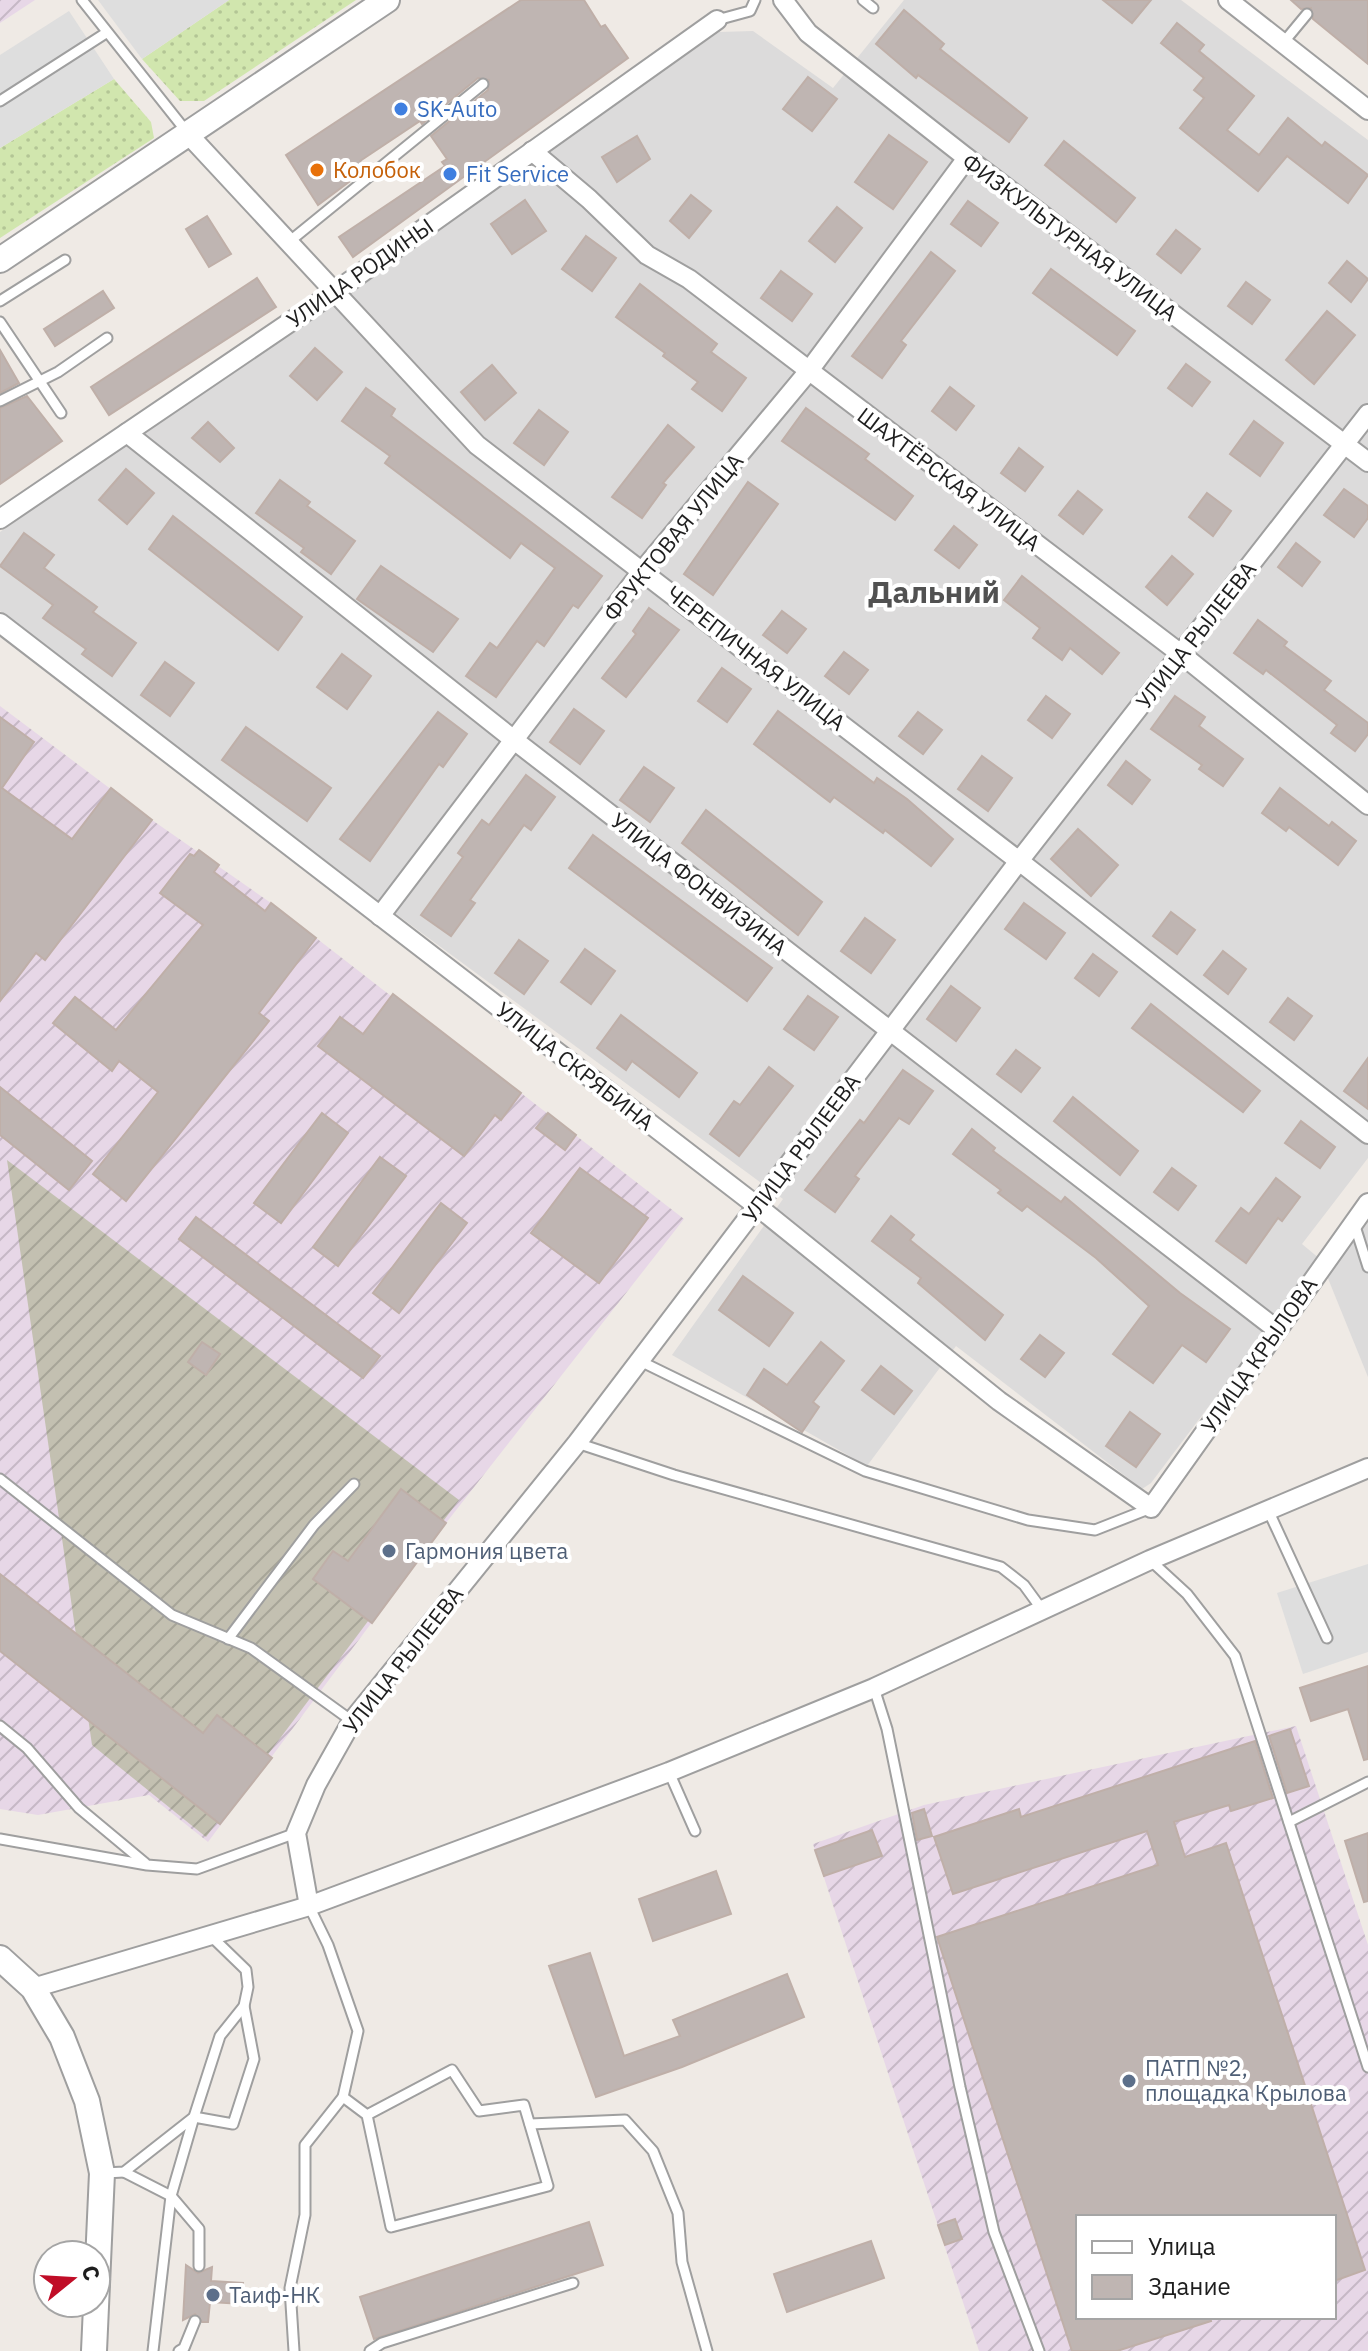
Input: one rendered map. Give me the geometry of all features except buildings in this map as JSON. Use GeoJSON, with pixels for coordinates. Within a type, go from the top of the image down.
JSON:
{"type":"FeatureCollection","features":[{"type":"Feature","properties":{"kind":"street"},"geometry":{"type":"LineString","coordinates":[[0,260],[387,0]]}},
{"type":"Feature","properties":{"kind":"street","name":"ФИЗКУЛЬТУРНАЯ УЛИЦА"},"geometry":{"type":"LineString","coordinates":[[783,0],[808,33],[967,158],[1368,462]]}},
{"type":"Feature","properties":{"kind":"street"},"geometry":{"type":"LineString","coordinates":[[1228,0],[1368,110]]}},
{"type":"Feature","properties":{"kind":"street","name":"УЛИЦА РОДИНЫ"},"geometry":{"type":"LineString","coordinates":[[0,519],[336,291],[717,20]]}},
{"type":"Feature","properties":{"kind":"street","name":"ЧЕРЕПИЧНАЯ УЛИЦА"},"geometry":{"type":"LineString","coordinates":[[188,134],[477,445],[643,570],[1368,1134]]}},
{"type":"Feature","properties":{"kind":"street","name":"ШАХТЁРСКАЯ УЛИЦА"},"geometry":{"type":"LineString","coordinates":[[532,151],[589,199],[647,255],[689,279],[1181,654],[1368,805]]}},
{"type":"Feature","properties":{"kind":"street","name":"ФРУКТОВАЯ УЛИЦА"},"geometry":{"type":"LineString","coordinates":[[380,916],[643,570],[808,372],[967,158]]}},
{"type":"Feature","properties":{"kind":"street","name":"УЛИЦА РЫЛЕЕВА"},"geometry":{"type":"LineString","coordinates":[[296,1833],[316,1785],[352,1721],[577,1443],[1019,861],[1368,414]]}},
{"type":"Feature","properties":{"kind":"street","name":"УЛИЦА ФОНВИЗИНА"},"geometry":{"type":"LineString","coordinates":[[127,433],[514,740],[1276,1329]]}},
{"type":"Feature","properties":{"kind":"street","name":"УЛИЦА СКРЯБИНА"},"geometry":{"type":"LineString","coordinates":[[0,623],[757,1206],[999,1401],[1151,1508]]}},
{"type":"Feature","properties":{"kind":"street","name":"УЛИЦА КРЫЛОВА"},"geometry":{"type":"LineString","coordinates":[[1151,1508],[1368,1203]]}},
{"type":"Feature","properties":{"kind":"street"},"geometry":{"type":"LineString","coordinates":[[33,1988],[213,1938],[309,1906],[669,1772],[874,1688],[1150,1560],[1368,1468]]}},
{"type":"Feature","properties":{"kind":"street"},"geometry":{"type":"LineString","coordinates":[[296,1833],[309,1906]]}},
{"type":"Feature","properties":{"kind":"street"},"geometry":{"type":"LineString","coordinates":[[0,1958],[33,1988],[62,2037],[113,2172],[94,2351]]}},
{"type":"Feature","properties":{"kind":"lane"},"geometry":{"type":"LineString","coordinates":[[82,0],[188,134]]}},
{"type":"Feature","properties":{"kind":"lane"},"geometry":{"type":"LineString","coordinates":[[717,20],[750,11],[755,0]]}},
{"type":"Feature","properties":{"kind":"lane"},"geometry":{"type":"LineString","coordinates":[[863,0],[873,8]]}},
{"type":"Feature","properties":{"kind":"lane"},"geometry":{"type":"LineString","coordinates":[[1283,43],[1307,14]]}},
{"type":"Feature","properties":{"kind":"lane"},"geometry":{"type":"LineString","coordinates":[[0,101],[106,33]]}},
{"type":"Feature","properties":{"kind":"lane"},"geometry":{"type":"LineString","coordinates":[[290,241],[483,84]]}},
{"type":"Feature","properties":{"kind":"lane"},"geometry":{"type":"LineString","coordinates":[[0,301],[65,260]]}},
{"type":"Feature","properties":{"kind":"lane"},"geometry":{"type":"LineString","coordinates":[[0,322],[61,413]]}},
{"type":"Feature","properties":{"kind":"lane"},"geometry":{"type":"LineString","coordinates":[[0,401],[58,372],[107,338]]}},
{"type":"Feature","properties":{"kind":"lane"},"geometry":{"type":"LineString","coordinates":[[1354,1223],[1368,1267]]}},
{"type":"Feature","properties":{"kind":"lane"},"geometry":{"type":"LineString","coordinates":[[638,1360],[865,1471],[1028,1520],[1095,1530],[1151,1508]]}},
{"type":"Feature","properties":{"kind":"lane"},"geometry":{"type":"LineString","coordinates":[[577,1443],[674,1475],[1001,1567],[1024,1585],[1043,1611]]}},
{"type":"Feature","properties":{"kind":"lane"},"geometry":{"type":"LineString","coordinates":[[0,1479],[172,1615],[251,1648],[318,1693],[352,1721]]}},
{"type":"Feature","properties":{"kind":"lane"},"geometry":{"type":"LineString","coordinates":[[228,1639],[314,1525],[354,1484]]}},
{"type":"Feature","properties":{"kind":"lane"},"geometry":{"type":"LineString","coordinates":[[1268,1510],[1327,1638]]}},
{"type":"Feature","properties":{"kind":"lane"},"geometry":{"type":"LineString","coordinates":[[1150,1560],[1187,1594],[1235,1656],[1368,2067]]}},
{"type":"Feature","properties":{"kind":"lane"},"geometry":{"type":"LineString","coordinates":[[874,1688],[887,1729],[960,2087],[994,2232],[1039,2351]]}},
{"type":"Feature","properties":{"kind":"lane"},"geometry":{"type":"LineString","coordinates":[[0,1726],[27,1748],[79,1808],[147,1865]]}},
{"type":"Feature","properties":{"kind":"lane"},"geometry":{"type":"LineString","coordinates":[[669,1772],[695,1831]]}},
{"type":"Feature","properties":{"kind":"lane"},"geometry":{"type":"LineString","coordinates":[[1289,1822],[1368,1782]]}},
{"type":"Feature","properties":{"kind":"lane"},"geometry":{"type":"LineString","coordinates":[[0,1839],[147,1865],[197,1869],[296,1833]]}},
{"type":"Feature","properties":{"kind":"lane"},"geometry":{"type":"LineString","coordinates":[[294,2351],[290,2288],[305,2215],[305,2145],[343,2097],[358,2031],[328,1945],[309,1906]]}},
{"type":"Feature","properties":{"kind":"lane"},"geometry":{"type":"LineString","coordinates":[[113,2172],[194,2117],[233,2124],[254,2059],[244,2006],[246,1970],[213,1938]]}},
{"type":"Feature","properties":{"kind":"lane"},"geometry":{"type":"LineString","coordinates":[[153,2351],[171,2196],[220,2036],[244,2006]]}},
{"type":"Feature","properties":{"kind":"lane"},"geometry":{"type":"LineString","coordinates":[[343,2097],[367,2115],[391,2227],[548,2186],[524,2105],[479,2111],[452,2070],[367,2115]]}},
{"type":"Feature","properties":{"kind":"lane"},"geometry":{"type":"LineString","coordinates":[[530,2124],[625,2120],[653,2151],[678,2213],[682,2262],[707,2351]]}},
{"type":"Feature","properties":{"kind":"lane"},"geometry":{"type":"LineString","coordinates":[[113,2172],[171,2196],[199,2229],[199,2266]]}},
{"type":"Feature","properties":{"kind":"lane"},"geometry":{"type":"LineString","coordinates":[[370,2351],[382,2343],[573,2283]]}},
{"type":"Feature","properties":{"kind":"lane"},"geometry":{"type":"LineString","coordinates":[[179,2351],[184,2348],[195,2321]]}},
{"type":"Feature","properties":{"kind":"shaded area"},"geometry":{"type":"Polygon","coordinates":[[[0,0],[35,0],[0,23],[0,0]]]}},
{"type":"Feature","properties":{"kind":"shaded area"},"geometry":{"type":"Polygon","coordinates":[[[98,0],[229,0],[142,59],[98,0]]]}},
{"type":"Feature","properties":{"kind":"shaded area"},"geometry":{"type":"Polygon","coordinates":[[[904,0],[1181,0],[1368,140],[1368,1158],[1302,1244],[1320,1259],[1151,1483],[1142,1489],[956,1346],[867,1466],[672,1355],[783,1199],[400,917],[0,611],[0,532],[719,32],[753,31],[833,88],[904,0]]]}},
{"type":"Feature","properties":{"kind":"shaded area"},"geometry":{"type":"Polygon","coordinates":[[[69,11],[114,79],[0,148],[0,55],[69,11]]]}},
{"type":"Feature","properties":{"kind":"shaded area"},"geometry":{"type":"Polygon","coordinates":[[[0,706],[152,820],[271,903],[391,996],[393,994],[684,1219],[446,1523],[208,1842],[149,1795],[38,1815],[0,1809],[0,706]]]}},
{"type":"Feature","properties":{"kind":"shaded area"},"geometry":{"type":"Polygon","coordinates":[[[7,1160],[459,1500],[206,1837],[92,1745],[7,1160]]]}},
{"type":"Feature","properties":{"kind":"shaded area"},"geometry":{"type":"Polygon","coordinates":[[[1368,1222],[1368,1377],[1327,1276],[1368,1222]]]}},
{"type":"Feature","properties":{"kind":"shaded area"},"geometry":{"type":"Polygon","coordinates":[[[1368,1564],[1368,1652],[1303,1674],[1277,1593],[1368,1564]]]}},
{"type":"Feature","properties":{"kind":"shaded area","name":"ПАТП №2, площадка Крылова"},"geometry":{"type":"Polygon","coordinates":[[[1296,1726],[1368,1945],[1368,2351],[979,2351],[813,1844],[924,1805],[1296,1726]]]}},
{"type":"Feature","properties":{"kind":"green space"},"geometry":{"type":"Polygon","coordinates":[[[229,0],[356,0],[204,101],[180,101],[142,59],[229,0]]]}},
{"type":"Feature","properties":{"kind":"green space"},"geometry":{"type":"Polygon","coordinates":[[[114,79],[151,122],[154,138],[0,238],[0,148],[114,79]]]}},
{"type":"Feature","properties":{"kind":"place","name":"SK-Auto"},"geometry":{"type":"Point","coordinates":[401,109]}},
{"type":"Feature","properties":{"kind":"place","name":"Колобок"},"geometry":{"type":"Point","coordinates":[317,170]}},
{"type":"Feature","properties":{"kind":"place","name":"Fit Service"},"geometry":{"type":"Point","coordinates":[450,174]}},
{"type":"Feature","properties":{"kind":"place","name":"Гармония цвета"},"geometry":{"type":"Point","coordinates":[389,1551]}},
{"type":"Feature","properties":{"kind":"place","name":"ПАТП №2, площадка Крылова"},"geometry":{"type":"Point","coordinates":[1129,2081]}},
{"type":"Feature","properties":{"kind":"place","name":"Таиф-НК"},"geometry":{"type":"Point","coordinates":[213,2295]}},
{"type":"Feature","properties":{"kind":"district","name":"Дальний"},"geometry":{"type":"Point","coordinates":[934,593]}}]}
